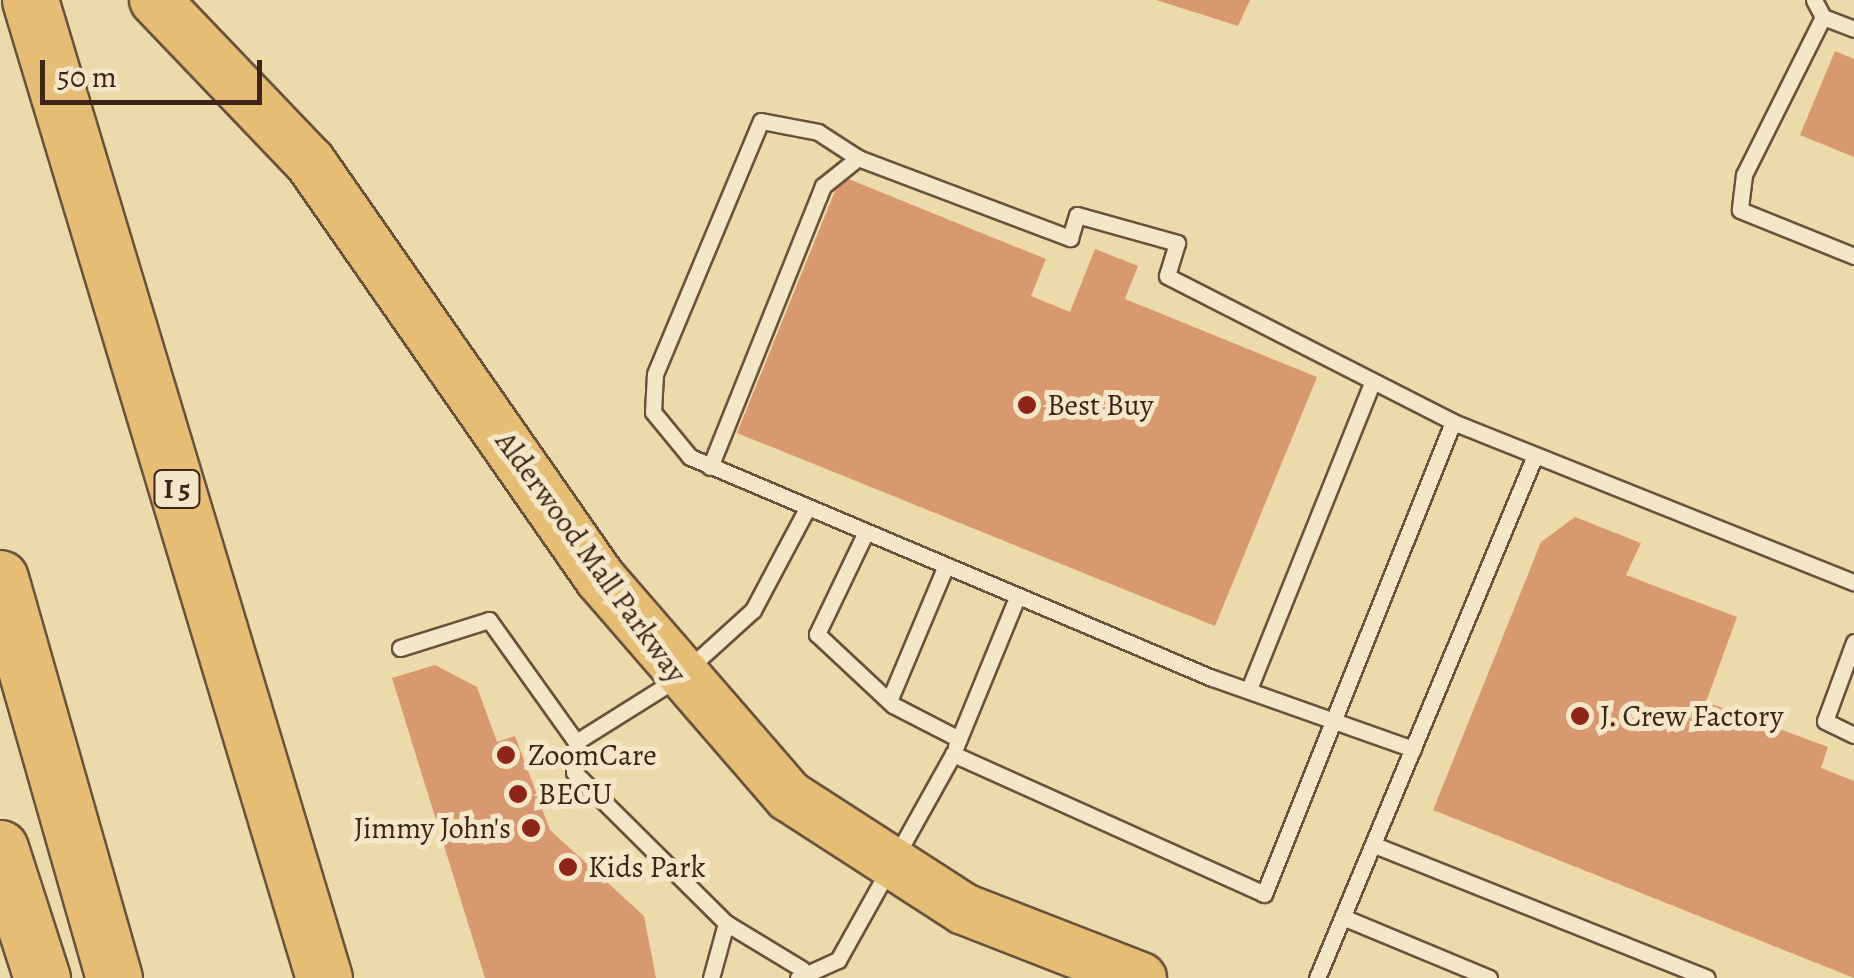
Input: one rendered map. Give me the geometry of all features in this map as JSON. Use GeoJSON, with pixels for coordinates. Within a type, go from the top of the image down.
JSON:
{"type":"FeatureCollection","features":[{"type":"Feature","properties":{"kind":"highway","name":"I 5"},"geometry":{"type":"LineString","coordinates":[[30,0],[324,978]]}},
{"type":"Feature","properties":{"kind":"highway"},"geometry":{"type":"LineString","coordinates":[[0,578],[114,978]]}},
{"type":"Feature","properties":{"kind":"highway"},"geometry":{"type":"LineString","coordinates":[[0,848],[42,978]]}},
{"type":"Feature","properties":{"kind":"main road","name":"Alderwood Mall Parkway"},"geometry":{"type":"LineString","coordinates":[[171,14],[310,162],[678,678],[789,796],[964,909],[1141,978]]}},
{"type":"Feature","properties":{"kind":"lane"},"geometry":{"type":"LineString","coordinates":[[1814,0],[1824,17],[1854,29]]}},
{"type":"Feature","properties":{"kind":"lane"},"geometry":{"type":"LineString","coordinates":[[1824,17],[1744,175],[1740,210],[1854,256]]}},
{"type":"Feature","properties":{"kind":"lane"},"geometry":{"type":"LineString","coordinates":[[1413,749],[1330,722],[864,536],[690,458],[653,412],[655,374],[760,121],[818,132],[858,158],[1070,238],[1077,215],[1177,243],[1167,276],[1372,386],[1533,460],[1854,582]]}},
{"type":"Feature","properties":{"kind":"lane"},"geometry":{"type":"LineString","coordinates":[[710,467],[824,186],[858,158]]}},
{"type":"Feature","properties":{"kind":"lane"},"geometry":{"type":"LineString","coordinates":[[1249,689],[1372,386]]}},
{"type":"Feature","properties":{"kind":"lane"},"geometry":{"type":"LineString","coordinates":[[864,536],[817,634],[889,701],[956,746],[1264,894],[1452,422]]}},
{"type":"Feature","properties":{"kind":"lane"},"geometry":{"type":"LineString","coordinates":[[1317,978],[1377,846],[1533,460]]}},
{"type":"Feature","properties":{"kind":"lane"},"geometry":{"type":"LineString","coordinates":[[576,742],[678,678],[753,610],[806,512]]}},
{"type":"Feature","properties":{"kind":"lane"},"geometry":{"type":"LineString","coordinates":[[889,701],[944,568]]}},
{"type":"Feature","properties":{"kind":"lane"},"geometry":{"type":"LineString","coordinates":[[400,648],[489,620],[576,742],[574,772],[726,923],[800,973],[838,960],[894,866],[956,746],[1017,597]]}},
{"type":"Feature","properties":{"kind":"lane"},"geometry":{"type":"LineString","coordinates":[[1854,642],[1825,721],[1854,735]]}},
{"type":"Feature","properties":{"kind":"lane"},"geometry":{"type":"LineString","coordinates":[[1377,846],[1707,978]]}},
{"type":"Feature","properties":{"kind":"lane"},"geometry":{"type":"LineString","coordinates":[[1344,918],[1489,978]]}},
{"type":"Feature","properties":{"kind":"lane"},"geometry":{"type":"LineString","coordinates":[[711,978],[726,923]]}},
{"type":"Feature","properties":{"kind":"building"},"geometry":{"type":"Polygon","coordinates":[[[1156,0],[1250,0],[1238,26],[1156,0]]]}},
{"type":"Feature","properties":{"kind":"building"},"geometry":{"type":"Polygon","coordinates":[[[1835,51],[1854,59],[1854,157],[1800,135],[1835,51]]]}},
{"type":"Feature","properties":{"kind":"building","name":"Best Buy"},"geometry":{"type":"Polygon","coordinates":[[[841,176],[1046,259],[1031,296],[1070,312],[1095,249],[1138,266],[1125,299],[1317,377],[1215,626],[737,433],[841,176]]]}},
{"type":"Feature","properties":{"kind":"building"},"geometry":{"type":"Polygon","coordinates":[[[1575,517],[1641,543],[1626,575],[1737,617],[1706,702],[1828,747],[1821,768],[1854,781],[1854,978],[1433,810],[1541,542],[1575,517]]]}},
{"type":"Feature","properties":{"kind":"building"},"geometry":{"type":"Polygon","coordinates":[[[435,665],[477,687],[497,742],[515,736],[550,830],[644,916],[656,978],[485,978],[392,678],[435,665]]]}},
{"type":"Feature","properties":{"kind":"place","name":"Best Buy"},"geometry":{"type":"Point","coordinates":[1027,405]}},
{"type":"Feature","properties":{"kind":"place","name":"J. Crew Factory"},"geometry":{"type":"Point","coordinates":[1580,716]}},
{"type":"Feature","properties":{"kind":"place","name":"ZoomCare"},"geometry":{"type":"Point","coordinates":[506,755]}},
{"type":"Feature","properties":{"kind":"place","name":"BECU"},"geometry":{"type":"Point","coordinates":[518,794]}},
{"type":"Feature","properties":{"kind":"place","name":"Jimmy John's"},"geometry":{"type":"Point","coordinates":[531,828]}},
{"type":"Feature","properties":{"kind":"place","name":"Kids Park"},"geometry":{"type":"Point","coordinates":[568,867]}}]}
